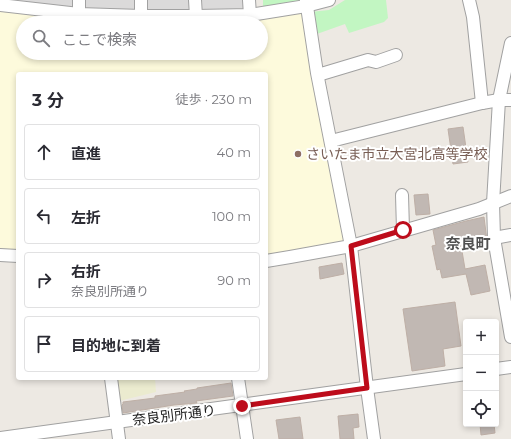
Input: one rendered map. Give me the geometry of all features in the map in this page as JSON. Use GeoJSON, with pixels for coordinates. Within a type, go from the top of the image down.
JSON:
{"type":"FeatureCollection","features":[{"type":"Feature","properties":{"kind":"street"},"geometry":{"type":"LineString","coordinates":[[79,0],[79,14]]}},
{"type":"Feature","properties":{"kind":"street"},"geometry":{"type":"LineString","coordinates":[[140,0],[142,16]]}},
{"type":"Feature","properties":{"kind":"street"},"geometry":{"type":"LineString","coordinates":[[195,0],[196,16]]}},
{"type":"Feature","properties":{"kind":"street"},"geometry":{"type":"LineString","coordinates":[[249,0],[250,15]]}},
{"type":"Feature","properties":{"kind":"street"},"geometry":{"type":"LineString","coordinates":[[0,5],[79,14],[196,16],[250,15],[306,3],[329,0]]}},
{"type":"Feature","properties":{"kind":"street"},"geometry":{"type":"LineString","coordinates":[[469,0],[473,17],[482,103]]}},
{"type":"Feature","properties":{"kind":"street"},"geometry":{"type":"LineString","coordinates":[[306,3],[318,75],[351,246],[374,439]]}},
{"type":"Feature","properties":{"kind":"street"},"geometry":{"type":"LineString","coordinates":[[511,43],[503,93],[493,203],[494,238],[511,337]]}},
{"type":"Feature","properties":{"kind":"street"},"geometry":{"type":"LineString","coordinates":[[318,75],[368,60],[376,62],[396,55]]}},
{"type":"Feature","properties":{"kind":"street"},"geometry":{"type":"LineString","coordinates":[[331,141],[482,103],[503,93]]}},
{"type":"Feature","properties":{"kind":"street"},"geometry":{"type":"LineString","coordinates":[[503,93],[511,100]]}},
{"type":"Feature","properties":{"kind":"street"},"geometry":{"type":"LineString","coordinates":[[402,195],[403,230]]}},
{"type":"Feature","properties":{"kind":"street"},"geometry":{"type":"LineString","coordinates":[[268,261],[351,246],[479,209],[511,196]]}},
{"type":"Feature","properties":{"kind":"street"},"geometry":{"type":"LineString","coordinates":[[494,238],[511,235]]}},
{"type":"Feature","properties":{"kind":"street"},"geometry":{"type":"LineString","coordinates":[[0,255],[16,256]]}},
{"type":"Feature","properties":{"kind":"street"},"geometry":{"type":"LineString","coordinates":[[499,369],[511,367]]}},
{"type":"Feature","properties":{"kind":"street","name":"奈良別所通り"},"geometry":{"type":"LineString","coordinates":[[0,438],[242,406],[463,374]]}},
{"type":"Feature","properties":{"kind":"street"},"geometry":{"type":"LineString","coordinates":[[111,380],[119,439]]}},
{"type":"Feature","properties":{"kind":"street"},"geometry":{"type":"LineString","coordinates":[[238,380],[247,439]]}},
{"type":"Feature","properties":{"kind":"shaded area"},"geometry":{"type":"Polygon","coordinates":[[[11,0],[74,0],[74,4],[70,7],[11,0]]]}},
{"type":"Feature","properties":{"kind":"shaded area"},"geometry":{"type":"Polygon","coordinates":[[[83,0],[137,0],[138,11],[84,9],[83,0]]]}},
{"type":"Feature","properties":{"kind":"shaded area"},"geometry":{"type":"Polygon","coordinates":[[[144,0],[191,0],[191,10],[147,11],[144,0]]]}},
{"type":"Feature","properties":{"kind":"shaded area"},"geometry":{"type":"Polygon","coordinates":[[[201,0],[246,0],[246,8],[201,11],[201,0]]]}},
{"type":"Feature","properties":{"kind":"shaded area","name":"さいたま市立大宮北高等学校"},"geometry":{"type":"Polygon","coordinates":[[[0,11],[52,16],[16,16],[16,60],[268,60],[268,18],[299,12],[303,15],[345,235],[343,241],[268,255],[268,72],[16,72],[16,250],[0,248],[0,11]]]}},
{"type":"Feature","properties":{"kind":"green space"},"geometry":{"type":"Polygon","coordinates":[[[263,0],[299,0],[299,2],[263,7],[263,0]]]}},
{"type":"Feature","properties":{"kind":"green space"},"geometry":{"type":"Polygon","coordinates":[[[345,0],[386,0],[388,18],[384,22],[349,33],[345,24],[314,35],[310,12],[329,10],[345,0]]]}},
{"type":"Feature","properties":{"kind":"green space"},"geometry":{"type":"Polygon","coordinates":[[[116,380],[155,380],[156,392],[119,401],[116,380]]]}},
{"type":"Feature","properties":{"kind":"building"},"geometry":{"type":"Polygon","coordinates":[[[463,127],[468,162],[453,164],[448,129],[463,127]]]}},
{"type":"Feature","properties":{"kind":"building"},"geometry":{"type":"Polygon","coordinates":[[[428,194],[430,214],[416,215],[414,195],[428,194]]]}},
{"type":"Feature","properties":{"kind":"building"},"geometry":{"type":"Polygon","coordinates":[[[484,217],[487,241],[476,243],[475,237],[460,239],[465,269],[485,265],[490,291],[471,295],[466,274],[442,278],[440,269],[437,270],[432,246],[436,245],[433,230],[484,217]]]}},
{"type":"Feature","properties":{"kind":"building"},"geometry":{"type":"Polygon","coordinates":[[[342,263],[344,274],[320,279],[319,267],[342,263]]]}},
{"type":"Feature","properties":{"kind":"building"},"geometry":{"type":"Polygon","coordinates":[[[455,302],[461,346],[443,349],[445,366],[412,371],[403,309],[455,302]]]}},
{"type":"Feature","properties":{"kind":"building"},"geometry":{"type":"Polygon","coordinates":[[[231,383],[233,396],[196,401],[197,403],[123,413],[123,402],[155,398],[155,396],[231,383]]]}},
{"type":"Feature","properties":{"kind":"building"},"geometry":{"type":"Polygon","coordinates":[[[358,414],[359,427],[353,428],[354,439],[340,439],[338,416],[358,414]]]}},
{"type":"Feature","properties":{"kind":"building"},"geometry":{"type":"Polygon","coordinates":[[[300,417],[303,439],[279,439],[276,420],[300,417]]]}},
{"type":"Feature","properties":{"kind":"building"},"geometry":{"type":"Polygon","coordinates":[[[480,427],[494,427],[495,433],[481,435],[480,427]]]}},
{"type":"Feature","properties":{"kind":"place","name":"さいたま市立大宮北高等学校"},"geometry":{"type":"Point","coordinates":[298,154]}},
{"type":"Feature","properties":{"kind":"district","name":"奈良町"},"geometry":{"type":"Point","coordinates":[468,243]}},
{"type":"Feature","properties":{"kind":"route"},"geometry":{"type":"LineString","coordinates":[[242,406],[367,388],[351,246],[403,230]]}}]}
